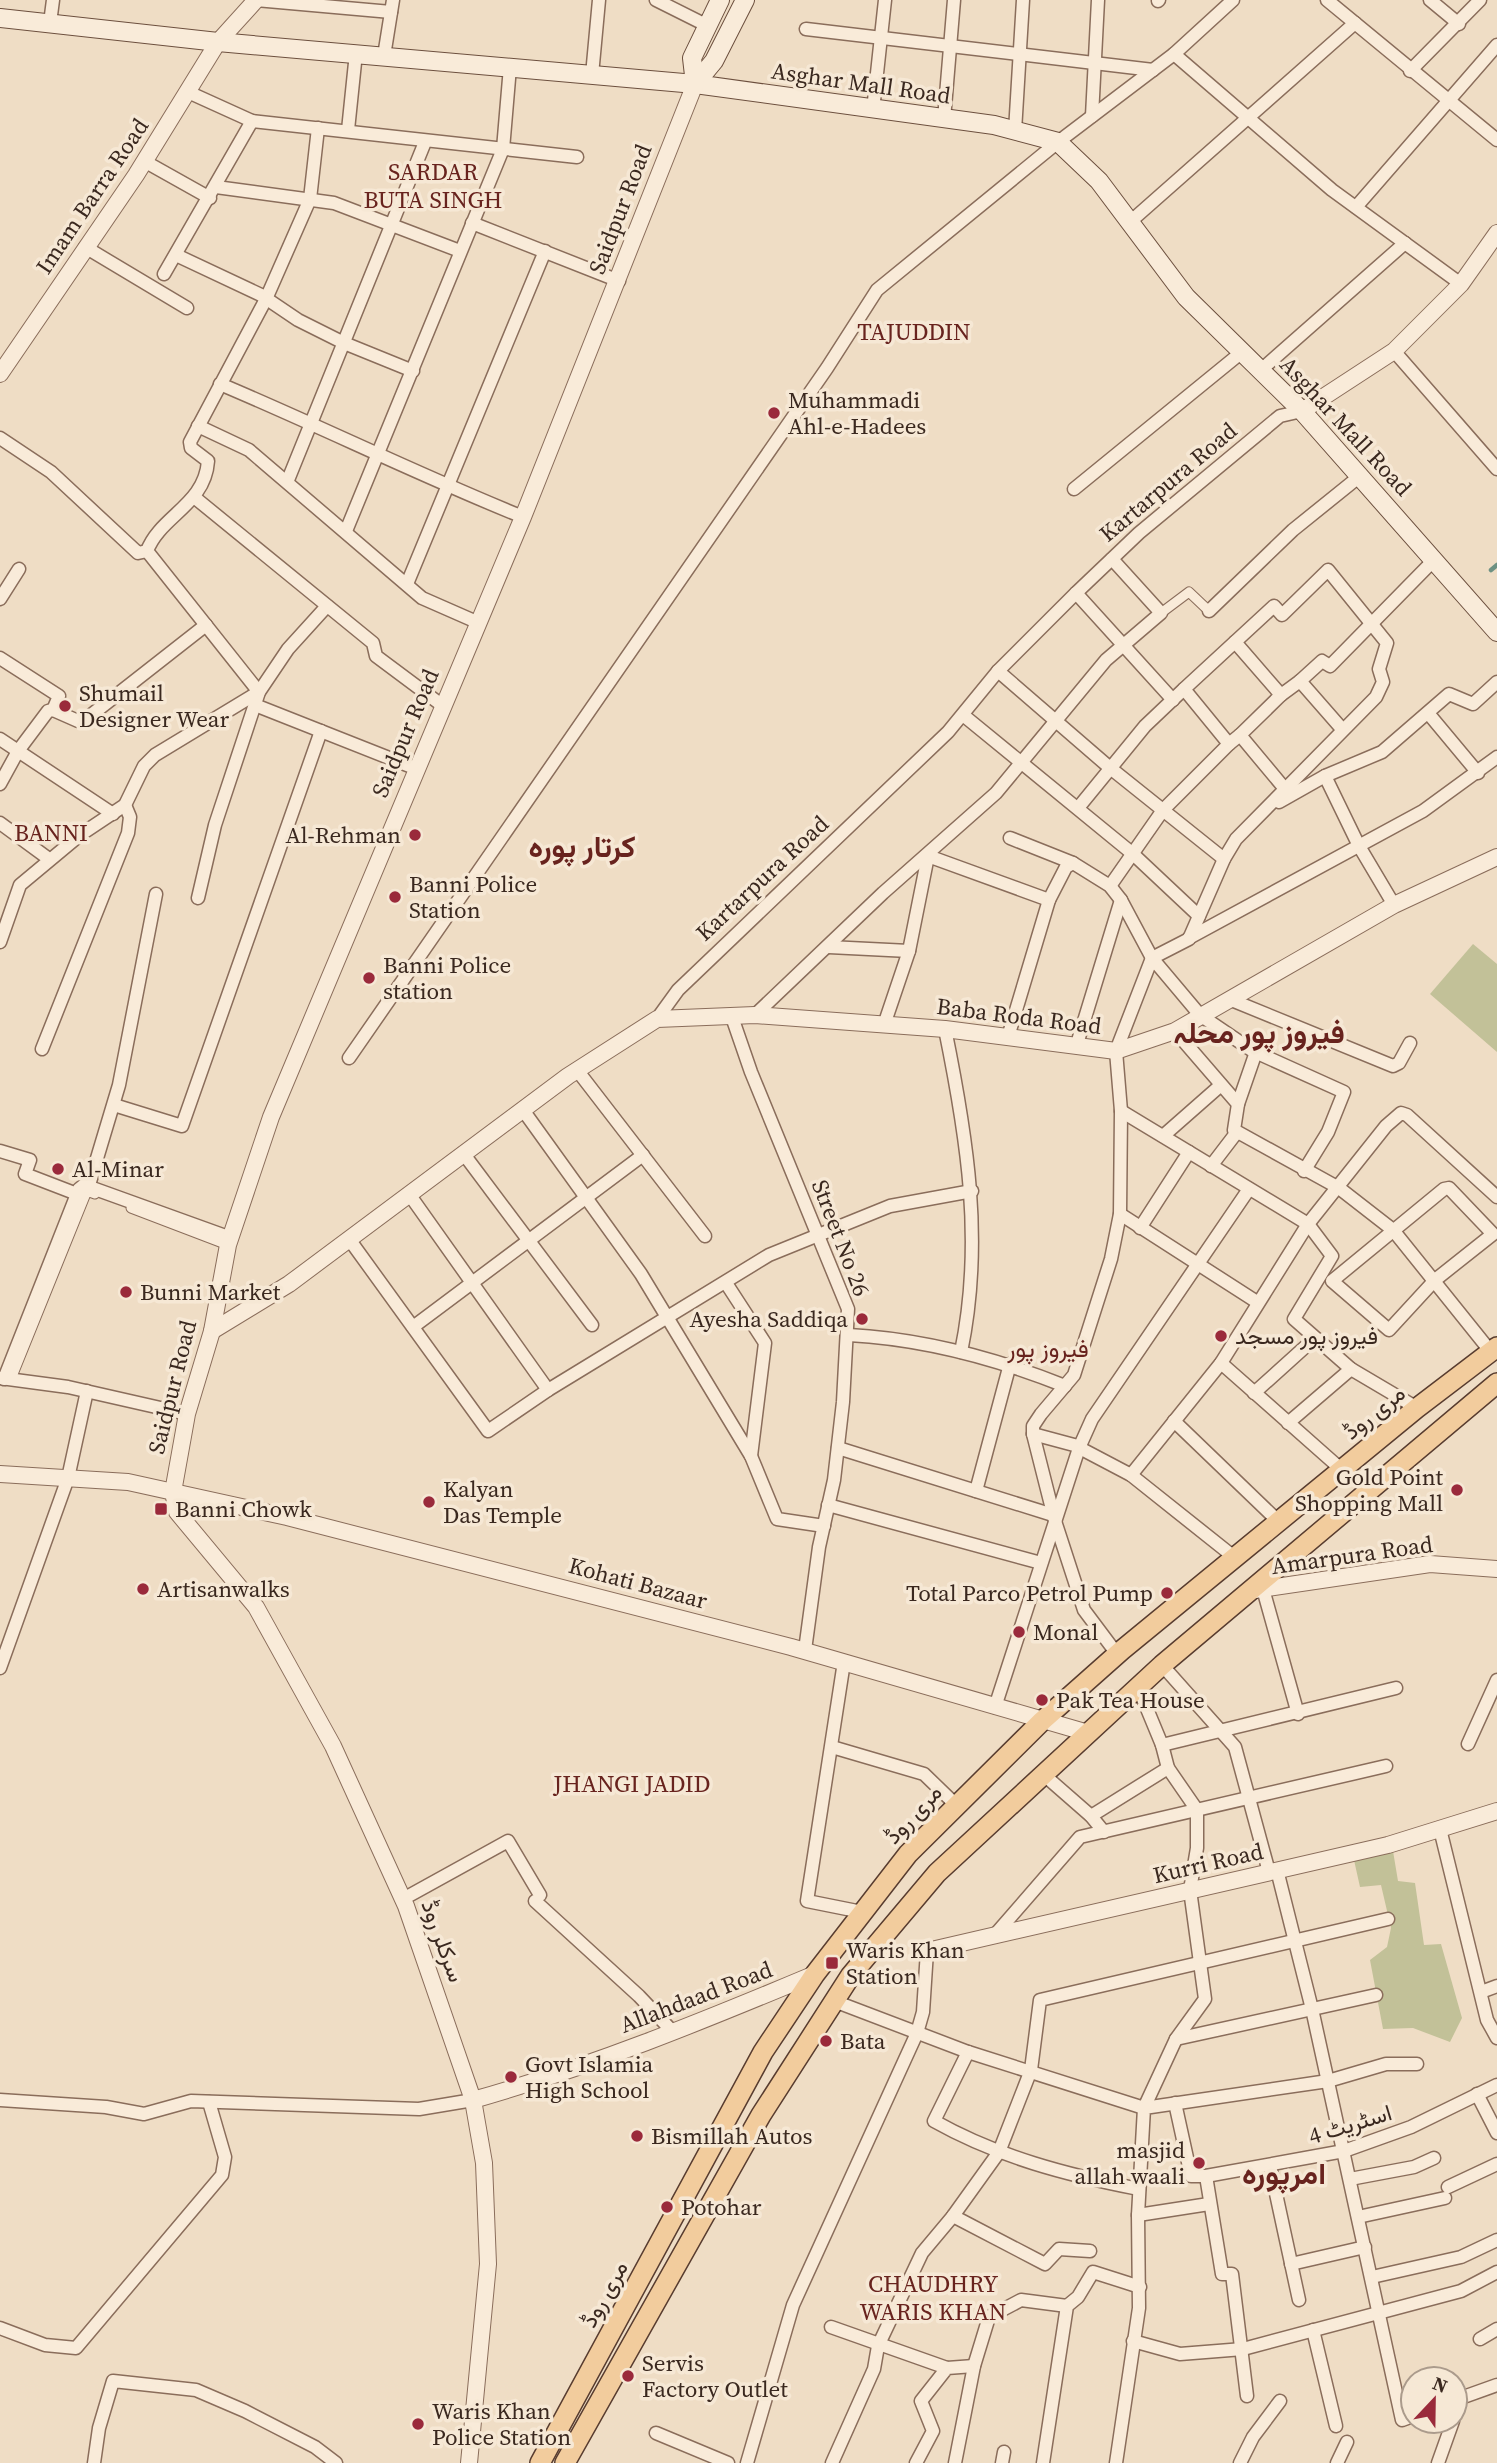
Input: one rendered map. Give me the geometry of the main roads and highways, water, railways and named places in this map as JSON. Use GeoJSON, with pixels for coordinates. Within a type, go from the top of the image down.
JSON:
{"type":"FeatureCollection","features":[{"type":"Feature","properties":{"kind":"main road","name":"Saidpur Road"},"geometry":{"type":"LineString","coordinates":[[695,85],[692,58],[720,0]]}},
{"type":"Feature","properties":{"kind":"main road","name":"Saidpur Road"},"geometry":{"type":"LineString","coordinates":[[695,85],[714,61],[745,0]]}},
{"type":"Feature","properties":{"kind":"main road","name":"Asghar Mall Road"},"geometry":{"type":"LineString","coordinates":[[0,18],[218,42],[695,85],[944,119],[1015,131],[1058,142],[1099,181],[1186,297],[1302,411],[1497,632]]}},
{"type":"Feature","properties":{"kind":"main road","name":"مری روڈ"},"geometry":{"type":"LineString","coordinates":[[540,2463],[763,2052],[815,1974],[908,1854],[955,1804],[1042,1721],[1118,1654],[1417,1408],[1494,1349]]}},
{"type":"Feature","properties":{"kind":"main road"},"geometry":{"type":"LineString","coordinates":[[565,2463],[761,2115],[851,1975],[937,1874],[1162,1665],[1259,1590],[1497,1383]]}},
{"type":"Feature","properties":{"kind":"waterway"},"geometry":{"type":"LineString","coordinates":[[1491,570],[1497,565]]}},
{"type":"Feature","properties":{"kind":"place","name":"Muhammadi Ahl-e-Hadees"},"geometry":{"type":"Point","coordinates":[774,413]}},
{"type":"Feature","properties":{"kind":"place","name":"Shumail Designer Wear"},"geometry":{"type":"Point","coordinates":[65,706]}},
{"type":"Feature","properties":{"kind":"place","name":"Al-Rehman"},"geometry":{"type":"Point","coordinates":[415,835]}},
{"type":"Feature","properties":{"kind":"place","name":"Banni Police Station"},"geometry":{"type":"Point","coordinates":[395,897]}},
{"type":"Feature","properties":{"kind":"place","name":"Banni Police station"},"geometry":{"type":"Point","coordinates":[369,978]}},
{"type":"Feature","properties":{"kind":"place","name":"Al-Minar"},"geometry":{"type":"Point","coordinates":[58,1169]}},
{"type":"Feature","properties":{"kind":"place","name":"Bunni Market"},"geometry":{"type":"Point","coordinates":[126,1292]}},
{"type":"Feature","properties":{"kind":"place","name":"Ayesha Saddiqa"},"geometry":{"type":"Point","coordinates":[862,1319]}},
{"type":"Feature","properties":{"kind":"place","name":"فیروز پور مسجد"},"geometry":{"type":"Point","coordinates":[1221,1336]}},
{"type":"Feature","properties":{"kind":"place","name":"Gold Point Shopping Mall"},"geometry":{"type":"Point","coordinates":[1457,1490]}},
{"type":"Feature","properties":{"kind":"place","name":"Kalyan Das Temple"},"geometry":{"type":"Point","coordinates":[429,1502]}},
{"type":"Feature","properties":{"kind":"place","name":"Banni Chowk"},"geometry":{"type":"Point","coordinates":[161,1509]}},
{"type":"Feature","properties":{"kind":"place","name":"Artisanwalks"},"geometry":{"type":"Point","coordinates":[143,1589]}},
{"type":"Feature","properties":{"kind":"place","name":"Total Parco Petrol Pump"},"geometry":{"type":"Point","coordinates":[1167,1593]}},
{"type":"Feature","properties":{"kind":"place","name":"Monal"},"geometry":{"type":"Point","coordinates":[1019,1632]}},
{"type":"Feature","properties":{"kind":"place","name":"Pak Tea House"},"geometry":{"type":"Point","coordinates":[1042,1700]}},
{"type":"Feature","properties":{"kind":"place","name":"Waris Khan Station"},"geometry":{"type":"Point","coordinates":[832,1963]}},
{"type":"Feature","properties":{"kind":"place","name":"Bata"},"geometry":{"type":"Point","coordinates":[826,2041]}},
{"type":"Feature","properties":{"kind":"place","name":"Govt Islamia High School"},"geometry":{"type":"Point","coordinates":[511,2077]}},
{"type":"Feature","properties":{"kind":"place","name":"Bismillah Autos"},"geometry":{"type":"Point","coordinates":[637,2136]}},
{"type":"Feature","properties":{"kind":"place","name":"masjid allah waali"},"geometry":{"type":"Point","coordinates":[1199,2163]}},
{"type":"Feature","properties":{"kind":"place","name":"Potohar"},"geometry":{"type":"Point","coordinates":[667,2207]}},
{"type":"Feature","properties":{"kind":"place","name":"Servis Factory Outlet"},"geometry":{"type":"Point","coordinates":[628,2376]}},
{"type":"Feature","properties":{"kind":"place","name":"Waris Khan Police Station"},"geometry":{"type":"Point","coordinates":[418,2424]}},
{"type":"Feature","properties":{"kind":"district","name":"SARDAR BUTA SINGH"},"geometry":{"type":"Point","coordinates":[433,185]}},
{"type":"Feature","properties":{"kind":"district","name":"TAJUDDIN"},"geometry":{"type":"Point","coordinates":[914,331]}},
{"type":"Feature","properties":{"kind":"district","name":"BANNI"},"geometry":{"type":"Point","coordinates":[51,832]}},
{"type":"Feature","properties":{"kind":"district","name":"کرتار پورہ"},"geometry":{"type":"Point","coordinates":[582,846]}},
{"type":"Feature","properties":{"kind":"district","name":"فیروز پور محلہ"},"geometry":{"type":"Point","coordinates":[1259,1032]}},
{"type":"Feature","properties":{"kind":"district","name":"فیروز پور"},"geometry":{"type":"Point","coordinates":[1048,1348]}},
{"type":"Feature","properties":{"kind":"district","name":"JHANGI JADID"},"geometry":{"type":"Point","coordinates":[632,1783]}},
{"type":"Feature","properties":{"kind":"district","name":"امرپورہ"},"geometry":{"type":"Point","coordinates":[1284,2173]}},
{"type":"Feature","properties":{"kind":"district","name":"CHAUDHRY WARIS KHAN"},"geometry":{"type":"Point","coordinates":[933,2297]}}]}
